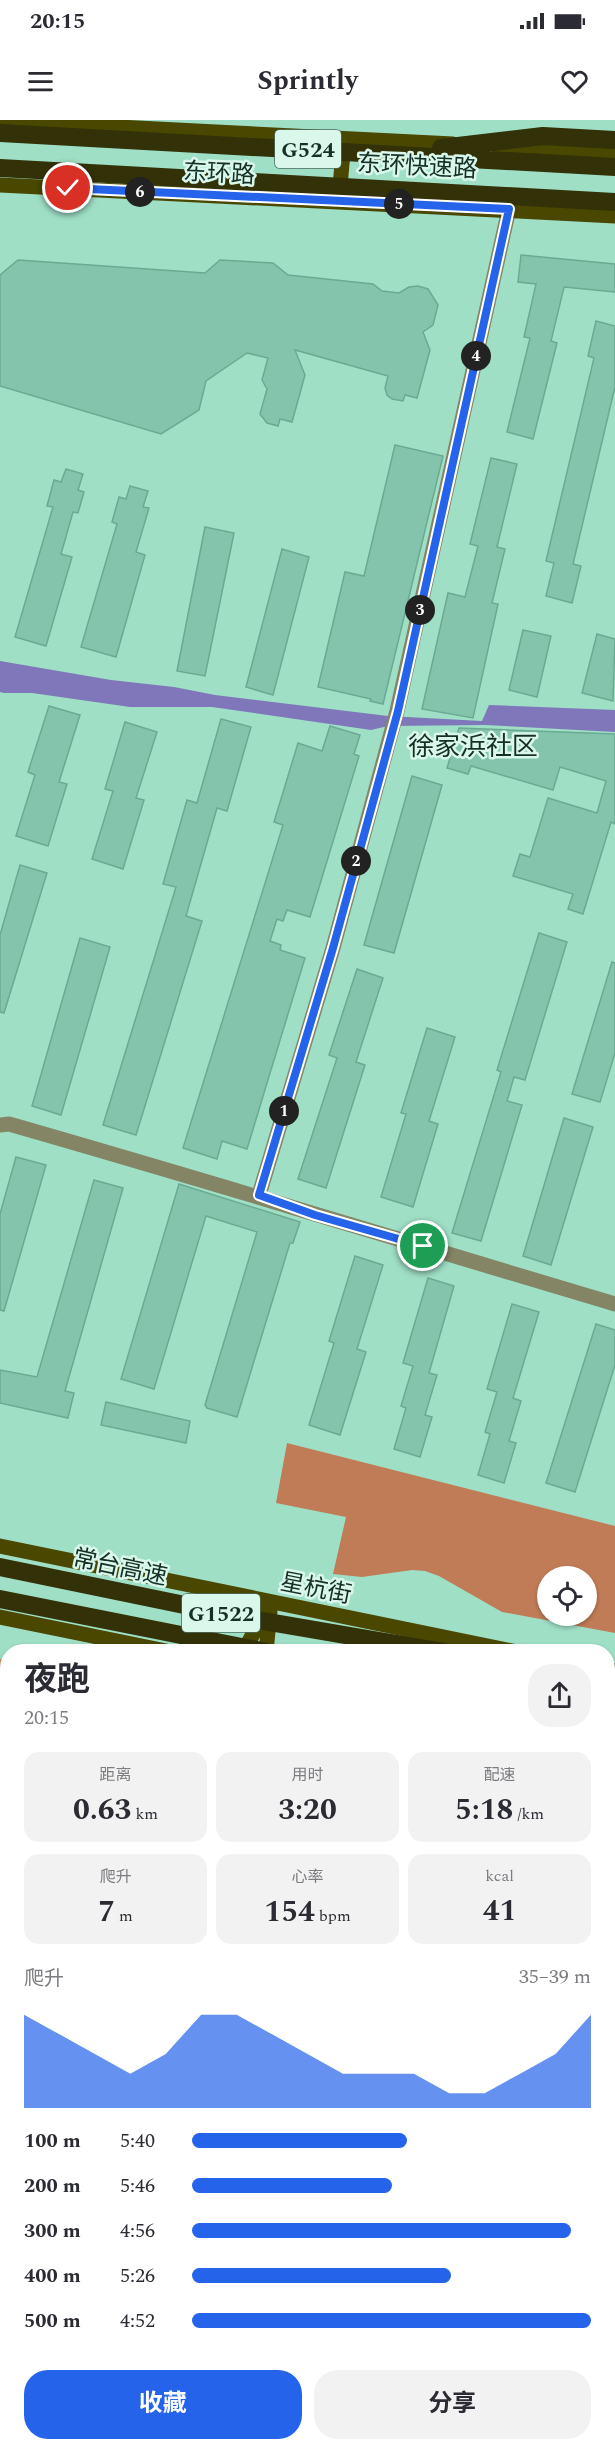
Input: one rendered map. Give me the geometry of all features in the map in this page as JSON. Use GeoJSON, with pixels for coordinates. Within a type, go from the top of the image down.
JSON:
{"type":"FeatureCollection","features":[{"type":"Feature","properties":{"kind":"highway","name":"东环快速路"},"geometry":{"type":"LineString","coordinates":[[0,133],[615,167]]}},
{"type":"Feature","properties":{"kind":"highway"},"geometry":{"type":"LineString","coordinates":[[393,154],[543,136],[615,140]]}},
{"type":"Feature","properties":{"kind":"highway","name":"东环快速路"},"geometry":{"type":"LineString","coordinates":[[0,168],[615,202]]}},
{"type":"Feature","properties":{"kind":"highway","name":"常台高速"},"geometry":{"type":"LineString","coordinates":[[0,1567],[257,1620],[397,1644]]}},
{"type":"Feature","properties":{"kind":"highway","name":"G1522"},"geometry":{"type":"LineString","coordinates":[[0,1599],[226,1644]]}},
{"type":"Feature","properties":{"kind":"main road","name":"东环路"},"geometry":{"type":"LineString","coordinates":[[0,121],[615,154]]}},
{"type":"Feature","properties":{"kind":"main road"},"geometry":{"type":"LineString","coordinates":[[339,201],[344,138]]}},
{"type":"Feature","properties":{"kind":"main road","name":"东环路"},"geometry":{"type":"LineString","coordinates":[[0,185],[615,216]]}},
{"type":"Feature","properties":{"kind":"main road","name":"星杭街"},"geometry":{"type":"LineString","coordinates":[[0,1546],[478,1644]]}},
{"type":"Feature","properties":{"kind":"main road"},"geometry":{"type":"LineString","coordinates":[[248,1644],[272,1602]]}},
{"type":"Feature","properties":{"kind":"main road"},"geometry":{"type":"LineString","coordinates":[[267,1644],[272,1602]]}},
{"type":"Feature","properties":{"kind":"main road"},"geometry":{"type":"LineString","coordinates":[[0,1617],[132,1644]]}},
{"type":"Feature","properties":{"kind":"street"},"geometry":{"type":"LineString","coordinates":[[259,1195],[333,948],[398,711],[509,209]]}},
{"type":"Feature","properties":{"kind":"street"},"geometry":{"type":"LineString","coordinates":[[0,1125],[9,1124],[259,1195],[315,1215],[615,1304]]}},
{"type":"Feature","properties":{"kind":"shaded area"},"geometry":{"type":"Polygon","coordinates":[[[0,661],[215,695],[388,716],[482,721],[489,705],[615,710],[615,732],[485,725],[388,726],[371,730],[212,707],[130,707],[32,693],[4,693],[0,692],[0,661]]]}},
{"type":"Feature","properties":{"kind":"shaded area"},"geometry":{"type":"Polygon","coordinates":[[[287,1443],[615,1526],[615,1633],[577,1626],[597,1626],[597,1566],[537,1566],[537,1619],[502,1612],[439,1576],[425,1571],[412,1570],[362,1577],[333,1574],[346,1517],[276,1503],[287,1443]]]}},
{"type":"Feature","properties":{"kind":"building"},"geometry":{"type":"Polygon","coordinates":[[[521,255],[615,264],[615,292],[564,287],[551,341],[557,343],[533,439],[507,432],[530,338],[524,337],[536,284],[518,282],[521,255]]]}},
{"type":"Feature","properties":{"kind":"building"},"geometry":{"type":"Polygon","coordinates":[[[18,260],[205,273],[220,260],[273,263],[288,275],[373,284],[382,291],[399,293],[409,287],[418,286],[428,289],[438,305],[433,325],[423,332],[430,350],[417,398],[405,395],[403,401],[392,399],[387,395],[385,388],[388,376],[295,350],[305,375],[292,422],[280,419],[278,426],[267,423],[260,414],[267,389],[262,380],[268,358],[247,353],[206,381],[199,410],[161,434],[0,386],[0,275],[18,260]]]}},
{"type":"Feature","properties":{"kind":"building"},"geometry":{"type":"Polygon","coordinates":[[[596,321],[615,326],[615,387],[573,564],[581,566],[572,603],[546,596],[554,563],[546,561],[594,358],[588,356],[596,321]]]}},
{"type":"Feature","properties":{"kind":"building"},"geometry":{"type":"Polygon","coordinates":[[[395,445],[443,456],[383,704],[370,701],[371,699],[318,687],[345,572],[364,576],[395,445]]]}},
{"type":"Feature","properties":{"kind":"building"},"geometry":{"type":"Polygon","coordinates":[[[491,458],[517,464],[497,547],[505,549],[492,603],[498,604],[473,718],[422,709],[448,593],[465,597],[478,546],[470,544],[491,458]]]}},
{"type":"Feature","properties":{"kind":"building"},"geometry":{"type":"Polygon","coordinates":[[[66,469],[83,474],[78,490],[84,492],[78,513],[73,512],[61,554],[72,557],[46,646],[15,637],[53,507],[47,506],[54,480],[61,482],[66,469]]]}},
{"type":"Feature","properties":{"kind":"building"},"geometry":{"type":"Polygon","coordinates":[[[130,486],[148,491],[143,507],[149,508],[136,552],[145,555],[116,657],[81,647],[117,524],[112,522],[119,497],[126,499],[130,486]]]}},
{"type":"Feature","properties":{"kind":"building"},"geometry":{"type":"Polygon","coordinates":[[[205,527],[234,533],[205,676],[177,671],[205,527]]]}},
{"type":"Feature","properties":{"kind":"building"},"geometry":{"type":"Polygon","coordinates":[[[282,549],[309,557],[273,695],[246,687],[282,549]]]}},
{"type":"Feature","properties":{"kind":"building"},"geometry":{"type":"Polygon","coordinates":[[[523,630],[551,636],[537,697],[509,690],[523,630]]]}},
{"type":"Feature","properties":{"kind":"building"},"geometry":{"type":"Polygon","coordinates":[[[597,634],[615,639],[613,701],[582,693],[597,634]]]}},
{"type":"Feature","properties":{"kind":"building"},"geometry":{"type":"Polygon","coordinates":[[[49,706],[80,715],[59,782],[67,784],[48,846],[16,836],[35,775],[28,772],[49,706]]]}},
{"type":"Feature","properties":{"kind":"building"},"geometry":{"type":"Polygon","coordinates":[[[221,719],[251,727],[227,811],[217,808],[186,916],[202,921],[136,1135],[103,1125],[176,887],[163,884],[187,800],[197,803],[221,719]]]}},
{"type":"Feature","properties":{"kind":"building"},"geometry":{"type":"Polygon","coordinates":[[[125,722],[157,732],[136,798],[144,800],[123,869],[92,859],[113,791],[105,789],[125,722]]]}},
{"type":"Feature","properties":{"kind":"building"},"geometry":{"type":"Polygon","coordinates":[[[330,726],[360,735],[354,754],[359,756],[310,917],[287,910],[283,921],[277,919],[270,941],[281,945],[280,950],[305,958],[247,1149],[222,1141],[217,1159],[183,1148],[283,825],[274,822],[298,743],[322,751],[330,726]]]}},
{"type":"Feature","properties":{"kind":"building"},"geometry":{"type":"Polygon","coordinates":[[[459,728],[615,734],[615,824],[611,822],[583,914],[568,909],[573,894],[513,876],[520,854],[530,857],[548,798],[597,813],[606,781],[560,767],[553,790],[471,766],[468,774],[447,768],[459,728]]]}},
{"type":"Feature","properties":{"kind":"building"},"geometry":{"type":"Polygon","coordinates":[[[412,776],[442,785],[394,953],[364,945],[412,776]]]}},
{"type":"Feature","properties":{"kind":"building"},"geometry":{"type":"Polygon","coordinates":[[[20,865],[47,873],[4,1013],[0,1012],[0,935],[20,865]]]}},
{"type":"Feature","properties":{"kind":"building"},"geometry":{"type":"Polygon","coordinates":[[[539,933],[567,942],[525,1080],[514,1077],[507,1101],[522,1105],[481,1241],[452,1233],[501,1072],[497,1070],[539,933]]]}},
{"type":"Feature","properties":{"kind":"building"},"geometry":{"type":"Polygon","coordinates":[[[80,938],[110,947],[61,1115],[32,1106],[80,938]]]}},
{"type":"Feature","properties":{"kind":"building"},"geometry":{"type":"Polygon","coordinates":[[[612,962],[615,963],[615,1053],[600,1102],[572,1094],[612,962]]]}},
{"type":"Feature","properties":{"kind":"building"},"geometry":{"type":"Polygon","coordinates":[[[357,969],[383,978],[356,1062],[365,1065],[326,1188],[298,1179],[337,1058],[329,1055],[357,969]]]}},
{"type":"Feature","properties":{"kind":"building"},"geometry":{"type":"Polygon","coordinates":[[[427,1028],[455,1037],[429,1121],[438,1124],[413,1207],[381,1197],[406,1114],[401,1113],[427,1028]]]}},
{"type":"Feature","properties":{"kind":"building"},"geometry":{"type":"Polygon","coordinates":[[[564,1118],[593,1127],[551,1265],[523,1256],[564,1118]]]}},
{"type":"Feature","properties":{"kind":"building"},"geometry":{"type":"Polygon","coordinates":[[[16,1157],[46,1165],[4,1311],[0,1310],[0,1214],[16,1157]]]}},
{"type":"Feature","properties":{"kind":"building"},"geometry":{"type":"Polygon","coordinates":[[[94,1180],[123,1188],[65,1391],[74,1393],[68,1418],[0,1403],[0,1370],[37,1377],[94,1180]]]}},
{"type":"Feature","properties":{"kind":"building"},"geometry":{"type":"Polygon","coordinates":[[[179,1184],[300,1222],[293,1243],[290,1243],[237,1417],[207,1408],[205,1405],[257,1232],[206,1216],[154,1389],[121,1379],[179,1184]]]}},
{"type":"Feature","properties":{"kind":"building"},"geometry":{"type":"Polygon","coordinates":[[[355,1256],[383,1265],[357,1349],[366,1352],[340,1435],[309,1425],[334,1343],[329,1341],[355,1256]]]}},
{"type":"Feature","properties":{"kind":"building"},"geometry":{"type":"Polygon","coordinates":[[[428,1278],[454,1286],[429,1373],[437,1375],[425,1415],[432,1417],[420,1457],[394,1449],[406,1408],[401,1406],[413,1366],[403,1363],[428,1278]]]}},
{"type":"Feature","properties":{"kind":"building"},"geometry":{"type":"Polygon","coordinates":[[[512,1304],[539,1312],[513,1398],[521,1401],[509,1441],[516,1443],[504,1483],[478,1475],[490,1434],[485,1432],[497,1392],[487,1389],[512,1304]]]}},
{"type":"Feature","properties":{"kind":"building"},"geometry":{"type":"Polygon","coordinates":[[[596,1324],[615,1330],[615,1365],[575,1492],[546,1483],[596,1324]]]}},
{"type":"Feature","properties":{"kind":"building"},"geometry":{"type":"Polygon","coordinates":[[[106,1402],[190,1421],[186,1443],[101,1425],[106,1402]]]}},
{"type":"Feature","properties":{"kind":"district","name":"徐家浜社区"},"geometry":{"type":"Point","coordinates":[473,746]}},
{"type":"Feature","properties":{"kind":"route"},"geometry":{"type":"LineString","coordinates":[[68,188],[509,209],[398,711],[333,948],[259,1195],[315,1215],[423,1246]]}}]}
